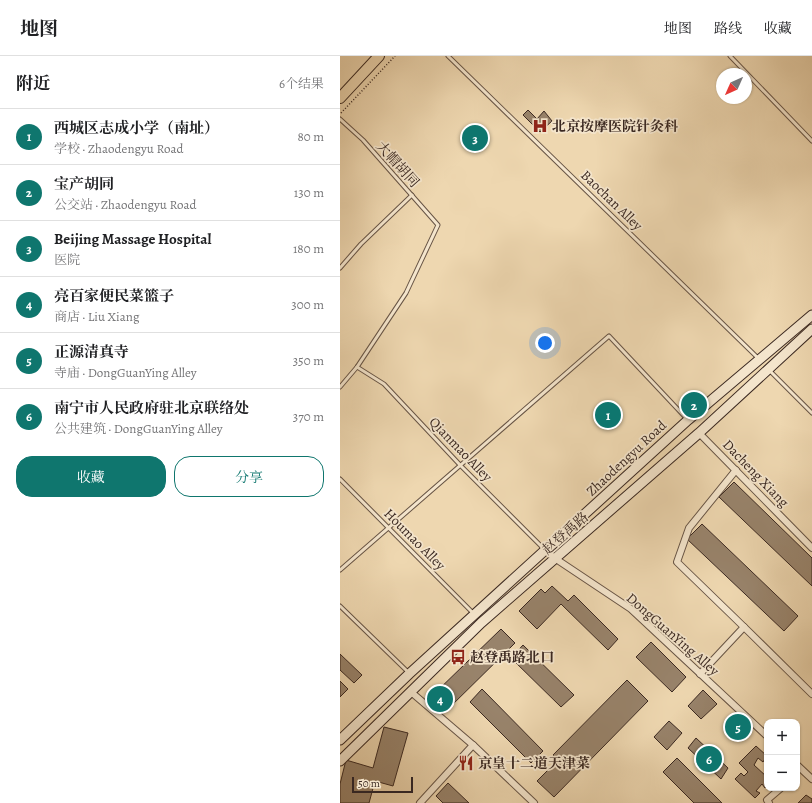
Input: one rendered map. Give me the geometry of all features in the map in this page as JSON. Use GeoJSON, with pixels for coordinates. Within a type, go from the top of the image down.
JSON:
{"type":"FeatureCollection","features":[{"type":"Feature","properties":{"kind":"main road"},"geometry":{"type":"LineString","coordinates":[[340,98],[379,56]]}},
{"type":"Feature","properties":{"kind":"main road","name":"Zhaodengyu Road"},"geometry":{"type":"LineString","coordinates":[[340,740],[409,674],[546,551],[688,420],[812,315]]}},
{"type":"Feature","properties":{"kind":"main road","name":"赵登禹路"},"geometry":{"type":"LineString","coordinates":[[340,761],[481,624],[699,433],[812,329]]}},
{"type":"Feature","properties":{"kind":"street","name":"Dacheng Xiang"},"geometry":{"type":"LineString","coordinates":[[699,433],[812,548]]}},
{"type":"Feature","properties":{"kind":"street"},"geometry":{"type":"LineString","coordinates":[[736,470],[689,528],[677,562],[812,694]]}},
{"type":"Feature","properties":{"kind":"street","name":"DongGuanYing Alley"},"geometry":{"type":"LineString","coordinates":[[546,551],[631,609],[764,733]]}},
{"type":"Feature","properties":{"kind":"street"},"geometry":{"type":"LineString","coordinates":[[700,674],[744,627]]}},
{"type":"Feature","properties":{"kind":"street"},"geometry":{"type":"LineString","coordinates":[[411,692],[473,745],[534,803]]}},
{"type":"Feature","properties":{"kind":"street"},"geometry":{"type":"LineString","coordinates":[[420,803],[473,745]]}},
{"type":"Feature","properties":{"kind":"street"},"geometry":{"type":"LineString","coordinates":[[800,770],[812,779]]}},
{"type":"Feature","properties":{"kind":"street"},"geometry":{"type":"LineString","coordinates":[[769,803],[767,800],[778,791]]}},
{"type":"Feature","properties":{"kind":"lane","name":"Baochan Alley"},"geometry":{"type":"LineString","coordinates":[[448,56],[760,360]]}},
{"type":"Feature","properties":{"kind":"lane"},"geometry":{"type":"LineString","coordinates":[[730,56],[812,140]]}},
{"type":"Feature","properties":{"kind":"lane","name":"大帽胡同"},"geometry":{"type":"LineString","coordinates":[[340,119],[363,140],[438,225],[406,293],[357,366]]}},
{"type":"Feature","properties":{"kind":"lane"},"geometry":{"type":"LineString","coordinates":[[340,268],[361,244],[412,195]]}},
{"type":"Feature","properties":{"kind":"lane"},"geometry":{"type":"LineString","coordinates":[[340,570],[609,336],[688,420]]}},
{"type":"Feature","properties":{"kind":"lane"},"geometry":{"type":"LineString","coordinates":[[340,387],[357,366]]}},
{"type":"Feature","properties":{"kind":"lane","name":"Qianmao Alley"},"geometry":{"type":"LineString","coordinates":[[357,366],[384,384],[461,466],[546,551]]}},
{"type":"Feature","properties":{"kind":"lane"},"geometry":{"type":"LineString","coordinates":[[768,368],[812,413]]}},
{"type":"Feature","properties":{"kind":"lane","name":"Houmao Alley"},"geometry":{"type":"LineString","coordinates":[[340,479],[474,615]]}},
{"type":"Feature","properties":{"kind":"lane"},"geometry":{"type":"LineString","coordinates":[[340,606],[409,674]]}},
{"type":"Feature","properties":{"kind":"path"},"geometry":{"type":"LineString","coordinates":[[340,115],[395,56]]}},
{"type":"Feature","properties":{"kind":"building","name":"北京按摩医院针灸科"},"geometry":{"type":"Polygon","coordinates":[[[528,110],[537,119],[544,111],[552,121],[540,132],[523,115],[528,110]]]}},
{"type":"Feature","properties":{"kind":"building"},"geometry":{"type":"Polygon","coordinates":[[[734,482],[812,558],[812,586],[719,497],[734,482]]]}},
{"type":"Feature","properties":{"kind":"building"},"geometry":{"type":"Polygon","coordinates":[[[702,524],[798,616],[784,631],[687,539],[702,524]]]}},
{"type":"Feature","properties":{"kind":"building"},"geometry":{"type":"Polygon","coordinates":[[[552,586],[568,601],[574,595],[618,639],[608,650],[561,604],[537,629],[519,611],[541,589],[545,593],[552,586]]]}},
{"type":"Feature","properties":{"kind":"building"},"geometry":{"type":"Polygon","coordinates":[[[501,629],[515,643],[447,710],[433,695],[501,629]]]}},
{"type":"Feature","properties":{"kind":"building"},"geometry":{"type":"Polygon","coordinates":[[[651,642],[686,677],[672,692],[636,657],[651,642]]]}},
{"type":"Feature","properties":{"kind":"building"},"geometry":{"type":"Polygon","coordinates":[[[523,645],[574,695],[561,707],[511,658],[523,645]]]}},
{"type":"Feature","properties":{"kind":"building"},"geometry":{"type":"Polygon","coordinates":[[[340,654],[362,675],[354,683],[340,670],[340,654]]]}},
{"type":"Feature","properties":{"kind":"building"},"geometry":{"type":"Polygon","coordinates":[[[627,680],[648,701],[554,797],[537,781],[558,760],[553,755],[627,680]]]}},
{"type":"Feature","properties":{"kind":"building"},"geometry":{"type":"Polygon","coordinates":[[[340,681],[348,689],[340,697],[340,681]]]}},
{"type":"Feature","properties":{"kind":"building"},"geometry":{"type":"Polygon","coordinates":[[[482,689],[543,751],[531,763],[470,702],[482,689]]]}},
{"type":"Feature","properties":{"kind":"building"},"geometry":{"type":"Polygon","coordinates":[[[703,690],[717,704],[701,719],[688,706],[703,690]]]}},
{"type":"Feature","properties":{"kind":"building"},"geometry":{"type":"Polygon","coordinates":[[[669,721],[682,733],[667,750],[654,737],[669,721]]]}},
{"type":"Feature","properties":{"kind":"building"},"geometry":{"type":"Polygon","coordinates":[[[384,727],[408,733],[393,786],[375,781],[369,803],[340,803],[340,784],[346,760],[373,768],[384,727]]]}},
{"type":"Feature","properties":{"kind":"building"},"geometry":{"type":"Polygon","coordinates":[[[696,738],[728,768],[721,779],[688,748],[696,738]]]}},
{"type":"Feature","properties":{"kind":"building"},"geometry":{"type":"Polygon","coordinates":[[[756,746],[764,753],[763,762],[758,758],[754,765],[764,774],[764,787],[762,784],[756,791],[760,793],[755,798],[735,779],[741,773],[744,776],[748,772],[739,763],[756,746]]]}},
{"type":"Feature","properties":{"kind":"building"},"geometry":{"type":"Polygon","coordinates":[[[677,758],[722,803],[694,803],[663,772],[677,758]]]}},
{"type":"Feature","properties":{"kind":"building"},"geometry":{"type":"Polygon","coordinates":[[[448,783],[469,803],[443,803],[436,796],[448,783]]]}},
{"type":"Feature","properties":{"kind":"building"},"geometry":{"type":"Polygon","coordinates":[[[806,795],[812,799],[812,803],[798,803],[806,795]]]}},
{"type":"Feature","properties":{"kind":"place","name":"北京按摩医院针灸科"},"geometry":{"type":"Point","coordinates":[540,126]}},
{"type":"Feature","properties":{"kind":"place","name":"Beijing Massage Hospital"},"geometry":{"type":"Point","coordinates":[475,138]}},
{"type":"Feature","properties":{"kind":"place","name":"宝产胡同"},"geometry":{"type":"Point","coordinates":[694,405]}},
{"type":"Feature","properties":{"kind":"place","name":"西城区志成小学（南址）"},"geometry":{"type":"Point","coordinates":[608,415]}},
{"type":"Feature","properties":{"kind":"place","name":"赵登禹路北口"},"geometry":{"type":"Point","coordinates":[458,657]}},
{"type":"Feature","properties":{"kind":"place","name":"亮百家便民菜篮子"},"geometry":{"type":"Point","coordinates":[440,699]}},
{"type":"Feature","properties":{"kind":"place","name":"正源清真寺"},"geometry":{"type":"Point","coordinates":[738,727]}},
{"type":"Feature","properties":{"kind":"place","name":"南宁市人民政府驻北京联络处"},"geometry":{"type":"Point","coordinates":[709,759]}},
{"type":"Feature","properties":{"kind":"place","name":"京皇十二道天津菜"},"geometry":{"type":"Point","coordinates":[466,763]}}]}
